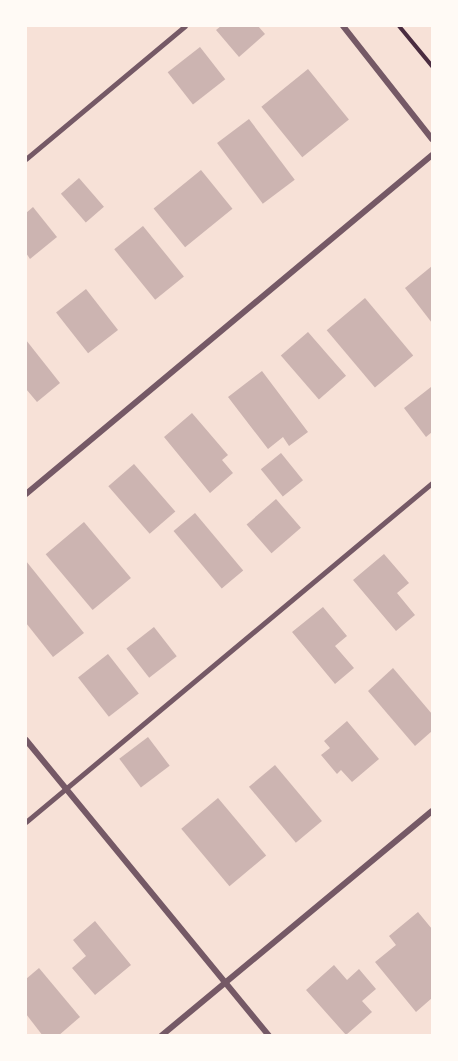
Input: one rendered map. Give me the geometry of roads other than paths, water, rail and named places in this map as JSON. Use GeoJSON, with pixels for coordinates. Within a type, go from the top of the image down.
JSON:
{"type":"FeatureCollection","features":[{"type":"Feature","properties":{"kind":"street"},"geometry":{"type":"LineString","coordinates":[[343,26],[432,139]]}},
{"type":"Feature","properties":{"kind":"street"},"geometry":{"type":"LineString","coordinates":[[26,494],[432,155]]}},
{"type":"Feature","properties":{"kind":"street"},"geometry":{"type":"LineString","coordinates":[[26,740],[268,1035]]}},
{"type":"Feature","properties":{"kind":"street"},"geometry":{"type":"LineString","coordinates":[[161,1035],[432,811]]}},
{"type":"Feature","properties":{"kind":"lane"},"geometry":{"type":"LineString","coordinates":[[26,159],[185,26]]}},
{"type":"Feature","properties":{"kind":"lane"},"geometry":{"type":"LineString","coordinates":[[26,822],[432,483]]}}]}
